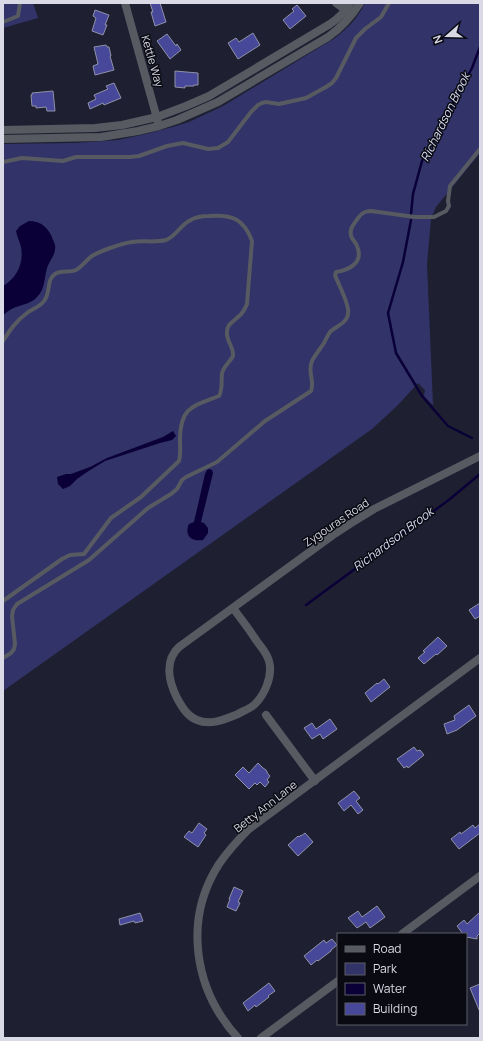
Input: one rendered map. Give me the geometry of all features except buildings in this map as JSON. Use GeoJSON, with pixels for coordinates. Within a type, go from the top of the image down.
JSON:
{"type":"FeatureCollection","features":[{"type":"Feature","properties":{"kind":"street","name":"Kettle Way"},"geometry":{"type":"LineString","coordinates":[[125,3],[159,126]]}},
{"type":"Feature","properties":{"kind":"street"},"geometry":{"type":"LineString","coordinates":[[336,3],[349,13]]}},
{"type":"Feature","properties":{"kind":"street"},"geometry":{"type":"LineString","coordinates":[[349,13],[350,3]]}},
{"type":"Feature","properties":{"kind":"street"},"geometry":{"type":"LineString","coordinates":[[3,139],[101,137],[120,135],[159,126],[177,120],[223,100],[328,38],[334,33],[349,13],[360,3]]}},
{"type":"Feature","properties":{"kind":"street"},"geometry":{"type":"LineString","coordinates":[[3,130],[95,128],[122,125],[157,117],[200,100],[250,72],[338,18],[349,13]]}},
{"type":"Feature","properties":{"kind":"street"},"geometry":{"type":"LineString","coordinates":[[250,72],[255,80]]}},
{"type":"Feature","properties":{"kind":"street"},"geometry":{"type":"LineString","coordinates":[[13,130],[13,139]]}},
{"type":"Feature","properties":{"kind":"street","name":"Zygouras Road"},"geometry":{"type":"LineString","coordinates":[[233,608],[267,656],[270,666],[269,677],[263,692],[252,707],[220,720],[208,722],[198,721],[185,712],[176,695],[170,676],[172,657],[179,647],[333,535],[363,515],[480,456]]}},
{"type":"Feature","properties":{"kind":"street","name":"Betty Ann Lane"},"geometry":{"type":"LineString","coordinates":[[238,1038],[223,1020],[207,989],[199,955],[198,931],[201,908],[208,886],[225,855],[249,829],[480,658]]}},
{"type":"Feature","properties":{"kind":"street"},"geometry":{"type":"LineString","coordinates":[[266,715],[314,781]]}},
{"type":"Feature","properties":{"kind":"street"},"geometry":{"type":"LineString","coordinates":[[403,933],[480,876]]}},
{"type":"Feature","properties":{"kind":"street"},"geometry":{"type":"LineString","coordinates":[[261,1038],[337,982]]}},
{"type":"Feature","properties":{"kind":"lane"},"geometry":{"type":"LineString","coordinates":[[3,22],[18,16],[20,3]]}},
{"type":"Feature","properties":{"kind":"lane"},"geometry":{"type":"LineString","coordinates":[[3,162],[22,158],[63,161],[76,157],[140,156],[166,146],[183,144],[208,149],[218,148],[228,142],[258,105],[266,102],[279,104],[306,98],[332,83],[356,38],[381,17],[389,3]]}},
{"type":"Feature","properties":{"kind":"lane"},"geometry":{"type":"LineString","coordinates":[[3,658],[14,649],[15,644],[12,616],[13,610],[22,600],[89,560],[148,508],[177,489],[182,480],[217,462],[265,421],[311,391],[313,383],[310,367],[312,361],[331,332],[347,319],[348,310],[335,275],[336,272],[350,267],[358,260],[360,255],[357,245],[351,236],[353,225],[366,211],[415,217],[434,217],[446,211],[449,206],[448,201],[450,186],[480,149]]}},
{"type":"Feature","properties":{"kind":"lane"},"geometry":{"type":"LineString","coordinates":[[3,341],[16,322],[28,312],[43,303],[48,295],[50,280],[53,276],[60,272],[70,272],[78,269],[97,253],[131,242],[158,242],[166,240],[191,219],[202,217],[219,215],[234,218],[249,232],[252,241],[247,304],[238,318],[228,326],[227,333],[233,349],[233,356],[223,370],[221,392],[219,396],[198,404],[184,416],[180,433],[181,454],[179,461],[141,497],[111,518],[84,554],[70,555],[62,559],[3,601]]}},
{"type":"Feature","properties":{"kind":"green space"},"geometry":{"type":"Polygon","coordinates":[[[3,3],[33,3],[38,18],[3,28],[3,3]]]}},
{"type":"Feature","properties":{"kind":"green space"},"geometry":{"type":"Polygon","coordinates":[[[365,3],[480,3],[480,153],[436,207],[431,219],[427,264],[433,405],[424,396],[425,390],[418,383],[398,405],[372,429],[3,691],[3,144],[75,143],[118,140],[189,122],[223,106],[335,38],[359,14],[365,3]]]}},
{"type":"Feature","properties":{"kind":"water"},"geometry":{"type":"Polygon","coordinates":[[[29,221],[37,222],[47,229],[54,243],[55,251],[47,268],[40,294],[33,300],[11,309],[3,316],[3,286],[16,274],[22,253],[16,231],[20,226],[29,221]]]}},
{"type":"Feature","properties":{"kind":"water"},"geometry":{"type":"Polygon","coordinates":[[[173,431],[176,436],[172,440],[105,461],[77,479],[70,486],[63,489],[58,484],[57,477],[90,467],[107,458],[163,437],[173,431]]]}},
{"type":"Feature","properties":{"kind":"water"},"geometry":{"type":"Polygon","coordinates":[[[209,469],[212,470],[213,473],[201,522],[208,528],[208,533],[203,540],[195,540],[190,537],[187,531],[189,524],[194,522],[205,474],[209,469]]]}},
{"type":"Feature","properties":{"kind":"waterway","name":"Richardson Brook"},"geometry":{"type":"LineString","coordinates":[[411,214],[413,194],[422,161],[472,68],[480,47]]}},
{"type":"Feature","properties":{"kind":"waterway","name":"Richardson Brook"},"geometry":{"type":"LineString","coordinates":[[411,220],[403,262],[388,313],[396,353],[422,396],[448,426],[472,438]]}},
{"type":"Feature","properties":{"kind":"waterway","name":"Richardson Brook"},"geometry":{"type":"LineString","coordinates":[[306,605],[450,499],[480,474]]}}]}
